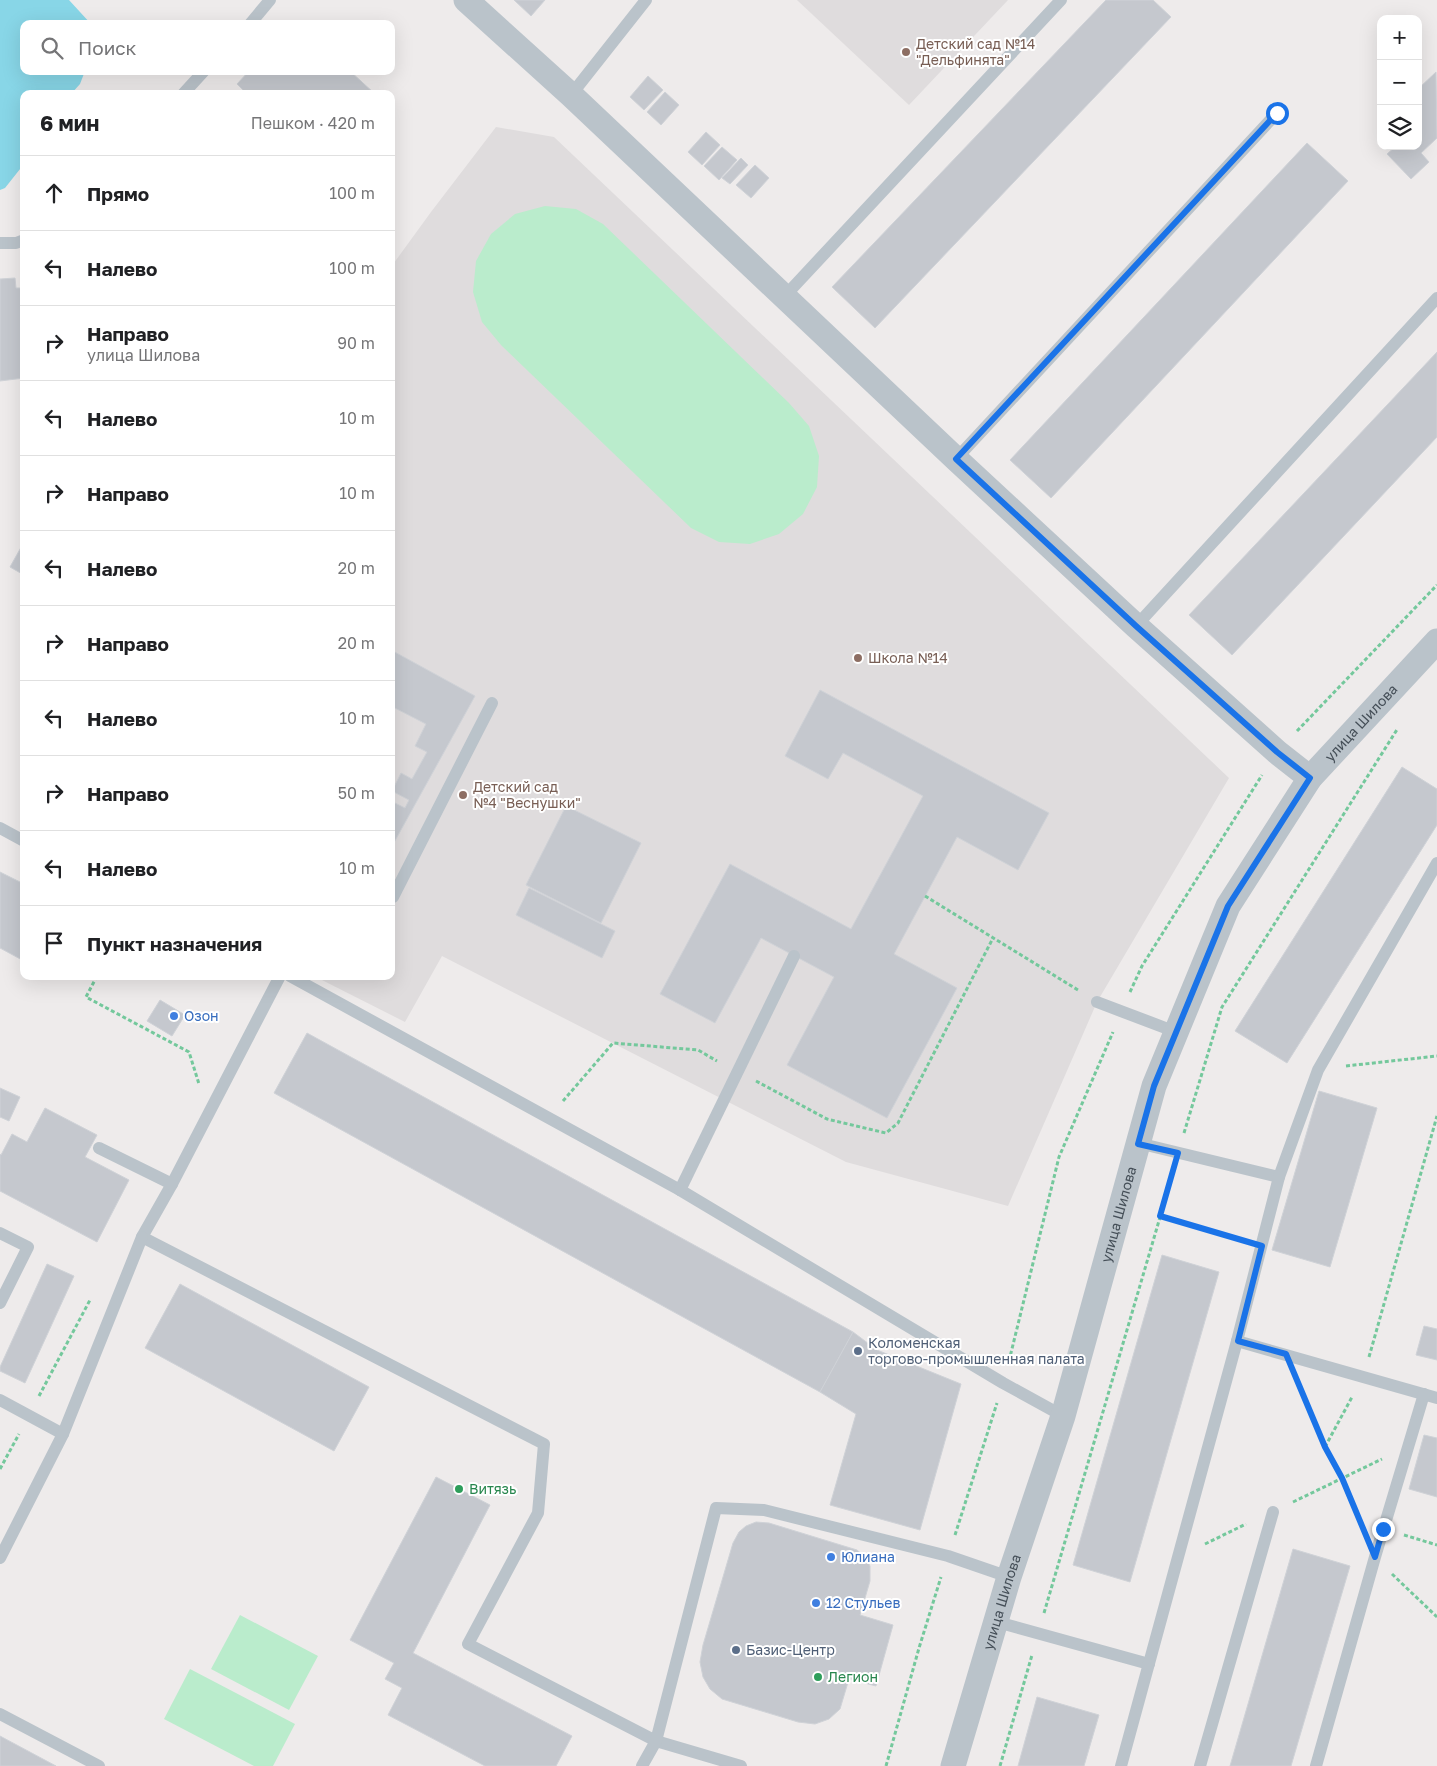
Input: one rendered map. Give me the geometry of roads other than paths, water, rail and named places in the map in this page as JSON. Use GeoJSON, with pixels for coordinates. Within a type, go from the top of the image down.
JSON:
{"type":"FeatureCollection","features":[{"type":"Feature","properties":{"kind":"street"},"geometry":{"type":"LineString","coordinates":[[466,0],[571,95],[956,459],[1136,626],[1277,752],[1310,778]]}},
{"type":"Feature","properties":{"kind":"street","name":"улица Шилова"},"geometry":{"type":"LineString","coordinates":[[953,1766],[1009,1578],[1063,1416],[1154,1086],[1228,906],[1310,778],[1434,651]]}},
{"type":"Feature","properties":{"kind":"lane"},"geometry":{"type":"LineString","coordinates":[[253,20],[270,0]]}},
{"type":"Feature","properties":{"kind":"lane"},"geometry":{"type":"LineString","coordinates":[[571,95],[646,0]]}},
{"type":"Feature","properties":{"kind":"lane"},"geometry":{"type":"LineString","coordinates":[[784,297],[1061,0]]}},
{"type":"Feature","properties":{"kind":"lane"},"geometry":{"type":"LineString","coordinates":[[187,90],[200,75]]}},
{"type":"Feature","properties":{"kind":"lane"},"geometry":{"type":"LineString","coordinates":[[956,459],[1277,113]]}},
{"type":"Feature","properties":{"kind":"lane"},"geometry":{"type":"LineString","coordinates":[[0,243],[20,242]]}},
{"type":"Feature","properties":{"kind":"lane"},"geometry":{"type":"LineString","coordinates":[[1136,626],[1437,298]]}},
{"type":"Feature","properties":{"kind":"lane"},"geometry":{"type":"LineString","coordinates":[[395,893],[492,703]]}},
{"type":"Feature","properties":{"kind":"lane"},"geometry":{"type":"LineString","coordinates":[[0,828],[20,838]]}},
{"type":"Feature","properties":{"kind":"lane"},"geometry":{"type":"LineString","coordinates":[[1122,1766],[1238,1341],[1279,1177],[1318,1070],[1437,863]]}},
{"type":"Feature","properties":{"kind":"lane"},"geometry":{"type":"LineString","coordinates":[[680,1190],[794,956]]}},
{"type":"Feature","properties":{"kind":"lane"},"geometry":{"type":"LineString","coordinates":[[0,1558],[63,1434],[142,1237],[172,1184],[278,980]]}},
{"type":"Feature","properties":{"kind":"lane"},"geometry":{"type":"LineString","coordinates":[[297,980],[680,1190],[1003,1383],[1063,1416]]}},
{"type":"Feature","properties":{"kind":"lane"},"geometry":{"type":"LineString","coordinates":[[1097,1002],[1176,1032]]}},
{"type":"Feature","properties":{"kind":"lane"},"geometry":{"type":"LineString","coordinates":[[1138,1144],[1279,1177]]}},
{"type":"Feature","properties":{"kind":"lane"},"geometry":{"type":"LineString","coordinates":[[100,1148],[172,1184]]}},
{"type":"Feature","properties":{"kind":"lane"},"geometry":{"type":"LineString","coordinates":[[0,1233],[28,1247],[0,1303]]}},
{"type":"Feature","properties":{"kind":"lane"},"geometry":{"type":"LineString","coordinates":[[142,1237],[544,1444],[538,1513],[468,1644],[656,1741],[741,1766]]}},
{"type":"Feature","properties":{"kind":"lane"},"geometry":{"type":"LineString","coordinates":[[1238,1341],[1437,1398]]}},
{"type":"Feature","properties":{"kind":"lane"},"geometry":{"type":"LineString","coordinates":[[1316,1766],[1383,1529],[1424,1394]]}},
{"type":"Feature","properties":{"kind":"lane"},"geometry":{"type":"LineString","coordinates":[[0,1400],[63,1434]]}},
{"type":"Feature","properties":{"kind":"lane"},"geometry":{"type":"LineString","coordinates":[[642,1766],[656,1741],[716,1508],[764,1510],[948,1556],[1009,1578]]}},
{"type":"Feature","properties":{"kind":"lane"},"geometry":{"type":"LineString","coordinates":[[1200,1766],[1273,1512]]}},
{"type":"Feature","properties":{"kind":"lane"},"geometry":{"type":"LineString","coordinates":[[997,1622],[1149,1664]]}},
{"type":"Feature","properties":{"kind":"lane"},"geometry":{"type":"LineString","coordinates":[[0,1714],[99,1766]]}},
{"type":"Feature","properties":{"kind":"water"},"geometry":{"type":"Polygon","coordinates":[[[0,0],[69,0],[87,20],[20,20],[20,75],[83,75],[80,84],[75,90],[20,90],[20,169],[5,188],[0,190],[0,0]]]}},
{"type":"Feature","properties":{"kind":"place","name":"Детский сад №14 \"Дельфинята\""},"geometry":{"type":"Point","coordinates":[906,52]}},
{"type":"Feature","properties":{"kind":"place","name":"Школа №14"},"geometry":{"type":"Point","coordinates":[858,658]}},
{"type":"Feature","properties":{"kind":"place","name":"Детский сад №4 \"Веснушки\""},"geometry":{"type":"Point","coordinates":[463,795]}},
{"type":"Feature","properties":{"kind":"place","name":"Озон"},"geometry":{"type":"Point","coordinates":[174,1016]}},
{"type":"Feature","properties":{"kind":"place","name":"Коломенская торгово-промышленная палата"},"geometry":{"type":"Point","coordinates":[858,1351]}},
{"type":"Feature","properties":{"kind":"place","name":"Витязь"},"geometry":{"type":"Point","coordinates":[459,1489]}},
{"type":"Feature","properties":{"kind":"place","name":"Юлиана"},"geometry":{"type":"Point","coordinates":[831,1557]}},
{"type":"Feature","properties":{"kind":"place","name":"12 Стульев"},"geometry":{"type":"Point","coordinates":[816,1603]}},
{"type":"Feature","properties":{"kind":"place","name":"Базис-Центр"},"geometry":{"type":"Point","coordinates":[736,1650]}},
{"type":"Feature","properties":{"kind":"place","name":"Легион"},"geometry":{"type":"Point","coordinates":[818,1677]}}]}
